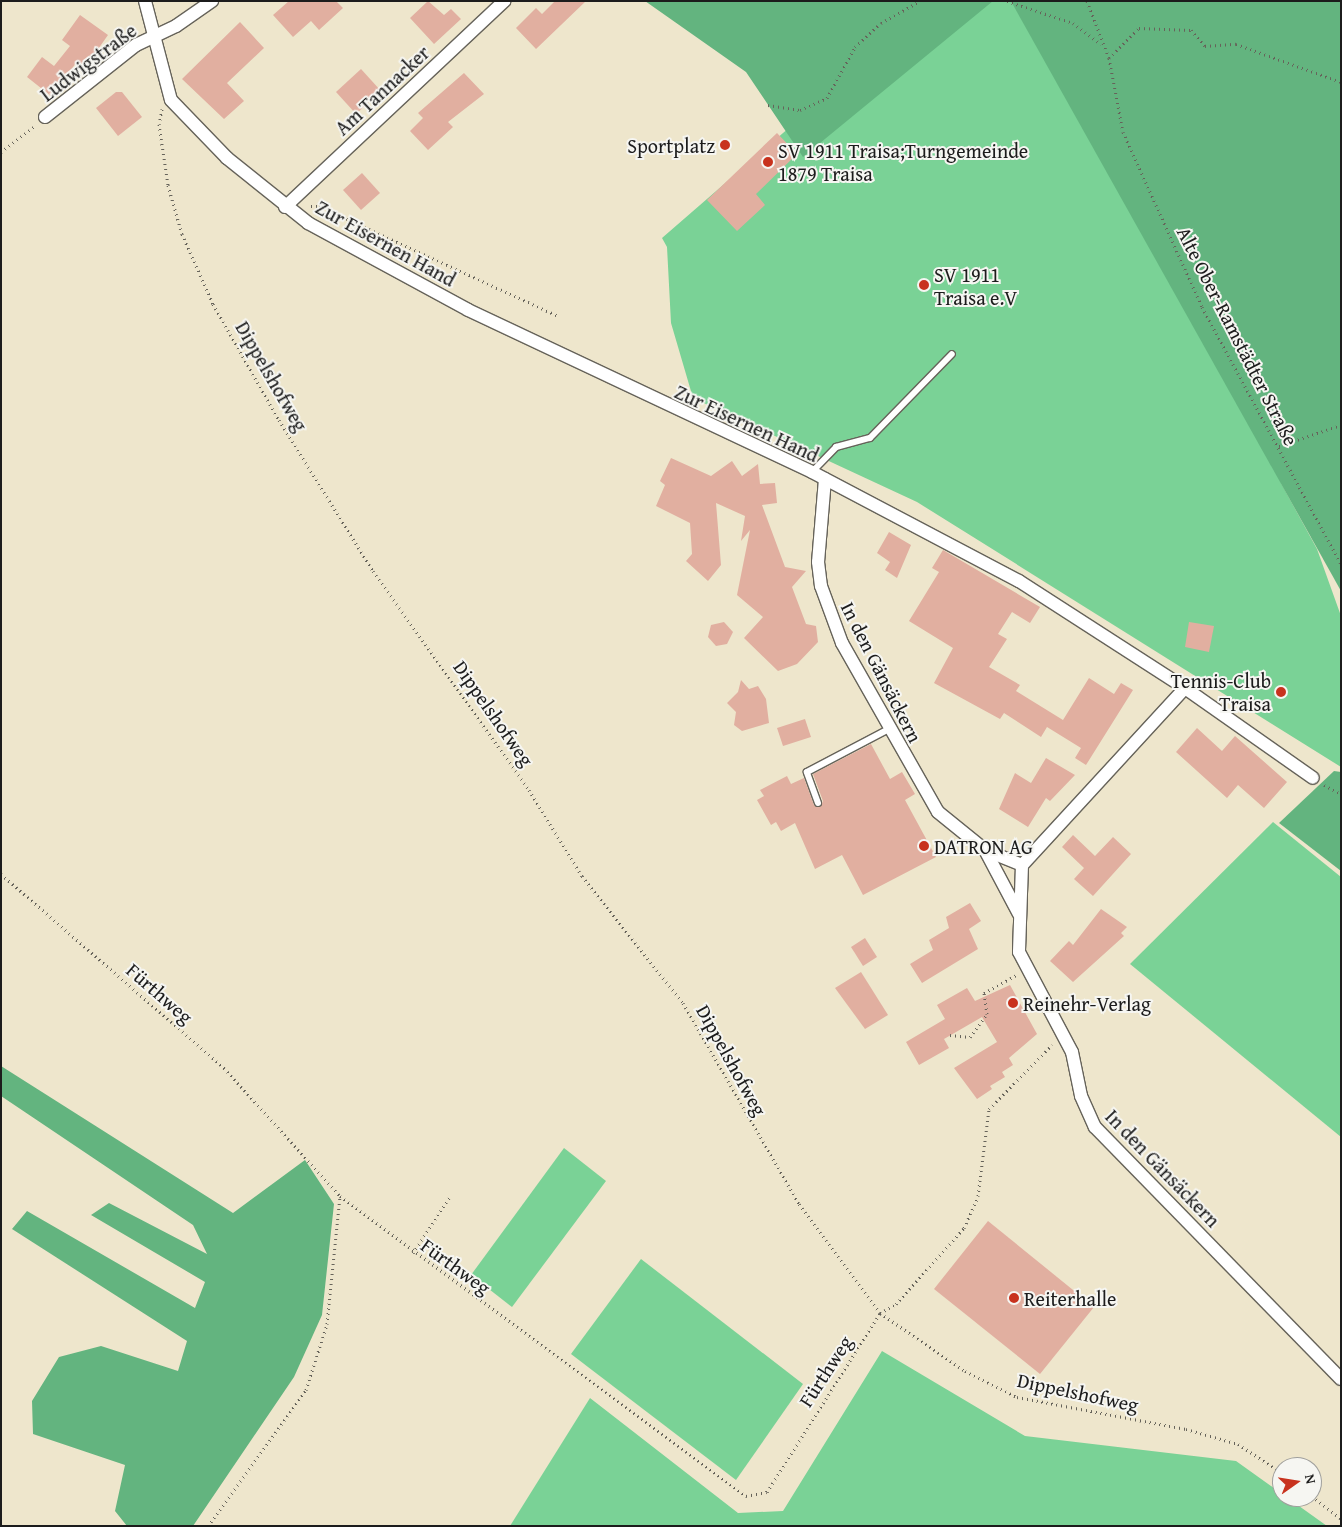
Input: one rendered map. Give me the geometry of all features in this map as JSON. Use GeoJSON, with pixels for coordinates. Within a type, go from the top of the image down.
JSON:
{"type":"FeatureCollection","features":[{"type":"Feature","properties":{"kind":"street","name":"Ludwigstraße"},"geometry":{"type":"LineString","coordinates":[[145,1],[171,100]]}},
{"type":"Feature","properties":{"kind":"street"},"geometry":{"type":"LineString","coordinates":[[154,36],[212,1]]}},
{"type":"Feature","properties":{"kind":"street","name":"Am Tannacker"},"geometry":{"type":"LineString","coordinates":[[285,207],[504,1]]}},
{"type":"Feature","properties":{"kind":"street","name":"Ludwigstraße"},"geometry":{"type":"LineString","coordinates":[[45,118],[136,45],[154,36]]}},
{"type":"Feature","properties":{"kind":"street","name":"Zur Eisernen Hand"},"geometry":{"type":"LineString","coordinates":[[171,100],[227,158],[285,207],[468,310],[812,472],[1019,581],[1186,688],[1313,778]]}},
{"type":"Feature","properties":{"kind":"street","name":"In den Gänsäckern"},"geometry":{"type":"LineString","coordinates":[[825,479],[817,548],[821,586],[834,627],[889,729],[938,812],[985,850],[1022,866],[1019,952],[1025,970],[1062,1035],[1077,1069],[1086,1114],[1095,1127],[1341,1379]]}},
{"type":"Feature","properties":{"kind":"street"},"geometry":{"type":"LineString","coordinates":[[1022,866],[1186,688]]}},
{"type":"Feature","properties":{"kind":"street","name":"In den Gänsäckern"},"geometry":{"type":"LineString","coordinates":[[985,850],[1020,915]]}},
{"type":"Feature","properties":{"kind":"lane"},"geometry":{"type":"LineString","coordinates":[[812,472],[836,447],[870,438],[952,354]]}},
{"type":"Feature","properties":{"kind":"lane"},"geometry":{"type":"LineString","coordinates":[[818,803],[808,772],[889,729]]}},
{"type":"Feature","properties":{"kind":"path"},"geometry":{"type":"LineString","coordinates":[[768,105],[800,110],[827,98],[856,47],[881,23],[920,1]]}},
{"type":"Feature","properties":{"kind":"path"},"geometry":{"type":"LineString","coordinates":[[1008,1],[1073,23],[1102,45]]}},
{"type":"Feature","properties":{"kind":"path","name":"Alte Ober-Ramstädter Straße"},"geometry":{"type":"LineString","coordinates":[[1087,1],[1102,45],[1109,58],[1124,132],[1202,307],[1279,446],[1341,564]]}},
{"type":"Feature","properties":{"kind":"path"},"geometry":{"type":"LineString","coordinates":[[1109,58],[1139,28],[1191,30],[1205,46],[1236,44],[1341,82]]}},
{"type":"Feature","properties":{"kind":"path","name":"Dippelshofweg"},"geometry":{"type":"LineString","coordinates":[[171,100],[160,111],[159,124],[168,185],[182,234],[213,304],[279,420],[373,571],[507,757],[582,876],[683,1003],[799,1204],[880,1313],[964,1371],[1017,1397],[1186,1428],[1238,1444],[1272,1466]]}},
{"type":"Feature","properties":{"kind":"path"},"geometry":{"type":"LineString","coordinates":[[1,152],[45,118]]}},
{"type":"Feature","properties":{"kind":"path"},"geometry":{"type":"LineString","coordinates":[[285,207],[319,206],[558,316]]}},
{"type":"Feature","properties":{"kind":"path"},"geometry":{"type":"LineString","coordinates":[[1279,446],[1341,424]]}},
{"type":"Feature","properties":{"kind":"path"},"geometry":{"type":"LineString","coordinates":[[1313,778],[1341,794]]}},
{"type":"Feature","properties":{"kind":"path","name":"Fürthweg"},"geometry":{"type":"LineString","coordinates":[[1,874],[224,1068],[340,1196],[413,1253],[746,1496],[766,1492],[880,1313]]}},
{"type":"Feature","properties":{"kind":"path"},"geometry":{"type":"LineString","coordinates":[[950,1035],[970,1037],[987,1014],[984,993],[1025,970]]}},
{"type":"Feature","properties":{"kind":"path"},"geometry":{"type":"LineString","coordinates":[[880,1313],[896,1304],[964,1228],[978,1196],[989,1109],[1062,1035]]}},
{"type":"Feature","properties":{"kind":"path"},"geometry":{"type":"LineString","coordinates":[[413,1253],[451,1195]]}},
{"type":"Feature","properties":{"kind":"path"},"geometry":{"type":"LineString","coordinates":[[208,1526],[306,1390],[327,1324],[340,1196]]}},
{"type":"Feature","properties":{"kind":"path"},"geometry":{"type":"LineString","coordinates":[[1322,1504],[1341,1519]]}},
{"type":"Feature","properties":{"kind":"green space"},"geometry":{"type":"Polygon","coordinates":[[[645,1],[993,1],[803,157],[746,72],[645,1]]]}},
{"type":"Feature","properties":{"kind":"green space","name":"SV 1911 Traisa e.V"},"geometry":{"type":"Polygon","coordinates":[[[935,1],[1078,1],[1282,485],[1317,549],[1341,616],[1341,767],[917,502],[693,398],[671,323],[667,247],[662,238],[935,1]]]}},
{"type":"Feature","properties":{"kind":"green space"},"geometry":{"type":"Polygon","coordinates":[[[1011,1],[1341,1],[1341,591],[1012,3],[1011,1]]]}},
{"type":"Feature","properties":{"kind":"green space"},"geometry":{"type":"Polygon","coordinates":[[[1334,771],[1341,772],[1341,871],[1279,823],[1334,771]]]}},
{"type":"Feature","properties":{"kind":"green space"},"geometry":{"type":"Polygon","coordinates":[[[1273,822],[1341,877],[1341,1137],[1130,964],[1273,822]]]}},
{"type":"Feature","properties":{"kind":"green space"},"geometry":{"type":"Polygon","coordinates":[[[1,1066],[233,1213],[305,1160],[334,1204],[322,1315],[294,1377],[193,1526],[127,1526],[115,1511],[125,1465],[33,1434],[32,1401],[59,1357],[101,1346],[178,1371],[187,1341],[12,1229],[27,1211],[195,1308],[205,1282],[91,1215],[109,1203],[207,1254],[193,1225],[1,1096],[1,1066]]]}},
{"type":"Feature","properties":{"kind":"green space"},"geometry":{"type":"Polygon","coordinates":[[[564,1148],[606,1181],[512,1307],[471,1275],[564,1148]]]}},
{"type":"Feature","properties":{"kind":"green space"},"geometry":{"type":"Polygon","coordinates":[[[641,1259],[803,1384],[736,1480],[571,1354],[641,1259]]]}},
{"type":"Feature","properties":{"kind":"green space"},"geometry":{"type":"Polygon","coordinates":[[[882,1351],[1025,1436],[1236,1461],[1272,1487],[1272,1507],[1300,1507],[1327,1526],[510,1526],[590,1398],[738,1513],[783,1511],[882,1351]]]}},
{"type":"Feature","properties":{"kind":"building"},"geometry":{"type":"Polygon","coordinates":[[[289,1],[336,1],[343,8],[319,30],[311,21],[293,37],[273,15],[289,1]]]}},
{"type":"Feature","properties":{"kind":"building"},"geometry":{"type":"Polygon","coordinates":[[[428,1],[444,15],[451,9],[461,19],[434,44],[410,18],[428,1]]]}},
{"type":"Feature","properties":{"kind":"building"},"geometry":{"type":"Polygon","coordinates":[[[555,1],[586,1],[536,49],[516,28],[536,8],[542,14],[555,1]]]}},
{"type":"Feature","properties":{"kind":"building"},"geometry":{"type":"Polygon","coordinates":[[[80,15],[108,35],[84,69],[76,63],[51,96],[27,77],[42,57],[54,66],[70,46],[62,40],[80,15]]]}},
{"type":"Feature","properties":{"kind":"building"},"geometry":{"type":"Polygon","coordinates":[[[240,22],[264,48],[227,83],[244,101],[224,119],[182,79],[240,22]]]}},
{"type":"Feature","properties":{"kind":"building"},"geometry":{"type":"Polygon","coordinates":[[[361,69],[381,91],[356,114],[336,92],[361,69]]]}},
{"type":"Feature","properties":{"kind":"building"},"geometry":{"type":"Polygon","coordinates":[[[464,73],[484,94],[448,122],[453,127],[428,150],[410,131],[423,118],[418,113],[464,73]]]}},
{"type":"Feature","properties":{"kind":"building"},"geometry":{"type":"Polygon","coordinates":[[[116,92],[122,92],[142,117],[118,136],[96,108],[116,92]]]}},
{"type":"Feature","properties":{"kind":"building"},"geometry":{"type":"Polygon","coordinates":[[[777,133],[797,154],[756,194],[765,205],[737,231],[707,200],[777,133]]]}},
{"type":"Feature","properties":{"kind":"building"},"geometry":{"type":"Polygon","coordinates":[[[362,173],[380,193],[361,210],[343,190],[362,173]]]}},
{"type":"Feature","properties":{"kind":"building"},"geometry":{"type":"Polygon","coordinates":[[[671,458],[711,476],[732,461],[742,476],[758,464],[760,484],[775,483],[777,503],[762,505],[785,567],[806,571],[792,587],[806,624],[816,626],[818,642],[797,664],[778,671],[744,638],[763,617],[737,595],[750,530],[741,541],[745,516],[716,503],[721,565],[708,581],[686,561],[692,554],[690,523],[656,506],[665,485],[660,481],[671,458]]]}},
{"type":"Feature","properties":{"kind":"building"},"geometry":{"type":"Polygon","coordinates":[[[889,532],[911,545],[897,578],[885,570],[890,562],[877,553],[889,532]]]}},
{"type":"Feature","properties":{"kind":"building"},"geometry":{"type":"Polygon","coordinates":[[[943,550],[1040,607],[1030,623],[1012,612],[998,634],[1007,639],[989,667],[1020,685],[1016,691],[1063,720],[1089,678],[1114,694],[1121,683],[1133,690],[1086,765],[1075,758],[1081,748],[1047,727],[1041,737],[1004,713],[1000,719],[934,683],[953,648],[909,621],[939,572],[932,568],[943,550]]]}},
{"type":"Feature","properties":{"kind":"building"},"geometry":{"type":"Polygon","coordinates":[[[724,622],[733,632],[727,644],[716,646],[708,637],[711,625],[724,622]]]}},
{"type":"Feature","properties":{"kind":"building"},"geometry":{"type":"Polygon","coordinates":[[[1189,622],[1214,626],[1209,652],[1185,647],[1189,622]]]}},
{"type":"Feature","properties":{"kind":"building"},"geometry":{"type":"Polygon","coordinates":[[[741,680],[749,689],[758,686],[766,699],[769,723],[742,731],[734,725],[736,712],[727,703],[738,692],[741,680]]]}},
{"type":"Feature","properties":{"kind":"building"},"geometry":{"type":"Polygon","coordinates":[[[805,719],[811,737],[783,746],[777,728],[805,719]]]}},
{"type":"Feature","properties":{"kind":"building"},"geometry":{"type":"Polygon","coordinates":[[[1197,728],[1222,751],[1235,736],[1287,782],[1264,808],[1238,785],[1227,798],[1176,752],[1197,728]]]}},
{"type":"Feature","properties":{"kind":"building"},"geometry":{"type":"Polygon","coordinates":[[[871,744],[890,779],[902,772],[915,794],[905,800],[936,857],[863,895],[842,855],[815,869],[795,823],[781,831],[776,822],[771,825],[757,800],[764,796],[760,790],[787,776],[791,784],[804,778],[814,805],[820,807],[823,801],[813,774],[871,744]]]}},
{"type":"Feature","properties":{"kind":"building"},"geometry":{"type":"Polygon","coordinates":[[[1046,758],[1075,775],[1050,801],[1046,798],[1028,827],[999,809],[1015,773],[1031,783],[1046,758]]]}},
{"type":"Feature","properties":{"kind":"building"},"geometry":{"type":"Polygon","coordinates":[[[1073,835],[1095,856],[1113,837],[1131,854],[1093,896],[1074,879],[1084,868],[1062,847],[1073,835]]]}},
{"type":"Feature","properties":{"kind":"building"},"geometry":{"type":"Polygon","coordinates":[[[970,903],[981,921],[969,929],[978,949],[922,983],[910,964],[933,950],[929,940],[949,928],[946,917],[970,903]]]}},
{"type":"Feature","properties":{"kind":"building"},"geometry":{"type":"Polygon","coordinates":[[[1101,909],[1127,927],[1121,933],[1124,936],[1073,982],[1050,961],[1069,941],[1073,945],[1101,909]]]}},
{"type":"Feature","properties":{"kind":"building"},"geometry":{"type":"Polygon","coordinates":[[[865,938],[877,957],[863,966],[851,947],[865,938]]]}},
{"type":"Feature","properties":{"kind":"building"},"geometry":{"type":"Polygon","coordinates":[[[861,972],[888,1015],[865,1029],[835,988],[861,972]]]}},
{"type":"Feature","properties":{"kind":"building"},"geometry":{"type":"Polygon","coordinates":[[[1010,985],[1037,1034],[1009,1058],[1013,1065],[1002,1072],[1005,1077],[990,1086],[992,1089],[977,1099],[954,1068],[997,1042],[982,1017],[944,1039],[949,1048],[919,1065],[906,1042],[945,1019],[937,1005],[967,988],[975,1001],[1010,985]]]}},
{"type":"Feature","properties":{"kind":"building","name":"Reiterhalle"},"geometry":{"type":"Polygon","coordinates":[[[988,1221],[1094,1307],[1040,1374],[934,1289],[988,1221]]]}},
{"type":"Feature","properties":{"kind":"place","name":"Sportplatz"},"geometry":{"type":"Point","coordinates":[725,145]}},
{"type":"Feature","properties":{"kind":"place","name":"SV 1911 Traisa;Turngemeinde 1879 Traisa"},"geometry":{"type":"Point","coordinates":[768,162]}},
{"type":"Feature","properties":{"kind":"place","name":"SV 1911 Traisa e.V"},"geometry":{"type":"Point","coordinates":[924,285]}},
{"type":"Feature","properties":{"kind":"place","name":"Tennis-Club Traisa"},"geometry":{"type":"Point","coordinates":[1281,692]}},
{"type":"Feature","properties":{"kind":"place","name":"DATRON AG"},"geometry":{"type":"Point","coordinates":[924,846]}},
{"type":"Feature","properties":{"kind":"place","name":"Reinehr-Verlag"},"geometry":{"type":"Point","coordinates":[1013,1003]}},
{"type":"Feature","properties":{"kind":"place","name":"Reiterhalle"},"geometry":{"type":"Point","coordinates":[1014,1298]}}]}
